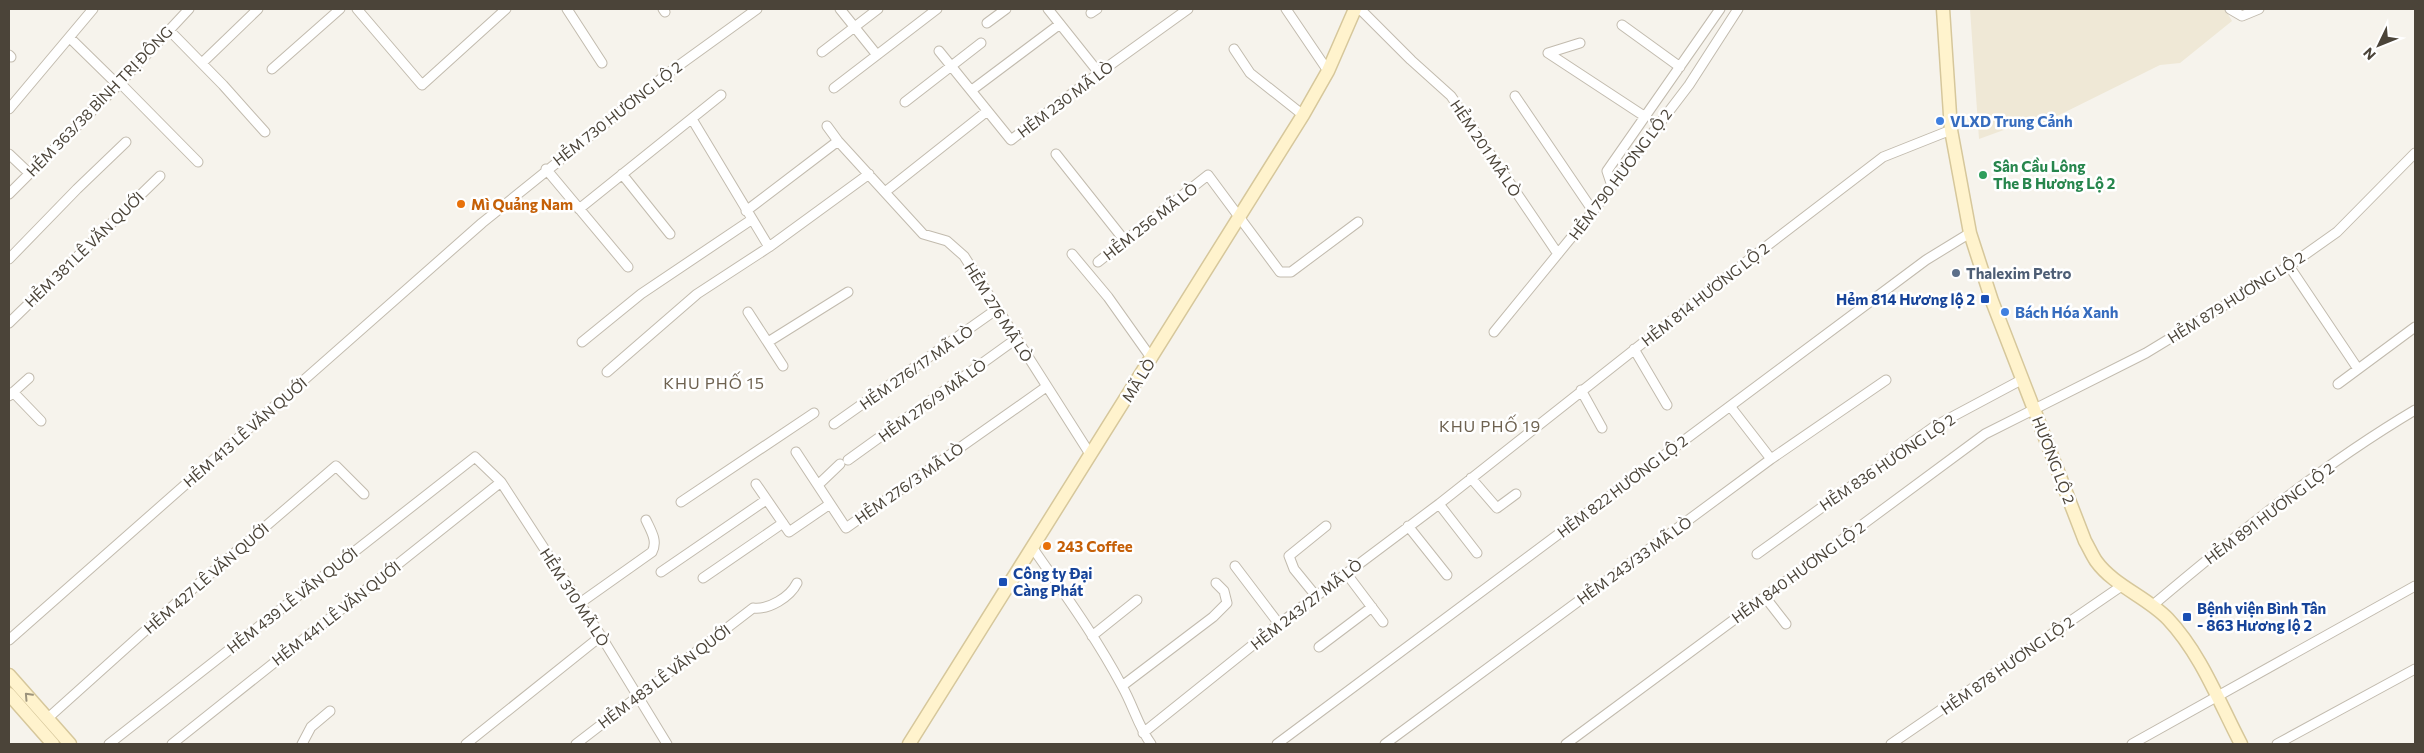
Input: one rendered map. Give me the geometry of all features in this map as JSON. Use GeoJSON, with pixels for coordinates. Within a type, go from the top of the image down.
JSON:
{"type":"FeatureCollection","features":[{"type":"Feature","properties":{"kind":"main road","name":"MÃ LÒ"},"geometry":{"type":"LineString","coordinates":[[909,744],[1303,114],[1328,72],[1355,9]]}},
{"type":"Feature","properties":{"kind":"main road"},"geometry":{"type":"LineString","coordinates":[[1943,9],[1951,130]]}},
{"type":"Feature","properties":{"kind":"main road","name":"HƯƠNG LỘ 2"},"geometry":{"type":"LineString","coordinates":[[1951,130],[1970,233],[1992,301],[2085,542],[2097,562],[2123,585],[2153,606],[2185,639],[2241,744]]}},
{"type":"Feature","properties":{"kind":"main road"},"geometry":{"type":"LineString","coordinates":[[9,675],[48,718],[64,742]]}},
{"type":"Feature","properties":{"kind":"main road"},"geometry":{"type":"LineString","coordinates":[[9,694],[53,744]]}},
{"type":"Feature","properties":{"kind":"street"},"geometry":{"type":"LineString","coordinates":[[9,109],[93,9]]}},
{"type":"Feature","properties":{"kind":"street","name":"HẺM 363/38 BÌNH TRỊ ĐÔNG"},"geometry":{"type":"LineString","coordinates":[[9,194],[119,84],[189,9]]}},
{"type":"Feature","properties":{"kind":"street"},"geometry":{"type":"LineString","coordinates":[[202,63],[258,9]]}},
{"type":"Feature","properties":{"kind":"street"},"geometry":{"type":"LineString","coordinates":[[272,69],[340,9]]}},
{"type":"Feature","properties":{"kind":"street"},"geometry":{"type":"LineString","coordinates":[[357,9],[422,85],[506,9]]}},
{"type":"Feature","properties":{"kind":"street"},"geometry":{"type":"LineString","coordinates":[[567,9],[602,63]]}},
{"type":"Feature","properties":{"kind":"street","name":"HẺM 730 HƯƠNG LỘ 2"},"geometry":{"type":"LineString","coordinates":[[482,223],[546,169],[667,74],[757,9]]}},
{"type":"Feature","properties":{"kind":"street"},"geometry":{"type":"LineString","coordinates":[[840,9],[877,55]]}},
{"type":"Feature","properties":{"kind":"street"},"geometry":{"type":"LineString","coordinates":[[822,52],[878,9]]}},
{"type":"Feature","properties":{"kind":"street"},"geometry":{"type":"LineString","coordinates":[[834,88],[937,9]]}},
{"type":"Feature","properties":{"kind":"street"},"geometry":{"type":"LineString","coordinates":[[987,22],[1006,9]]}},
{"type":"Feature","properties":{"kind":"street"},"geometry":{"type":"LineString","coordinates":[[1048,9],[1099,73]]}},
{"type":"Feature","properties":{"kind":"street","name":"HẺM 230 MÃ LÒ"},"geometry":{"type":"LineString","coordinates":[[939,51],[972,90],[986,112],[1011,140],[1099,73],[1188,9]]}},
{"type":"Feature","properties":{"kind":"street"},"geometry":{"type":"LineString","coordinates":[[1286,9],[1328,72]]}},
{"type":"Feature","properties":{"kind":"street","name":"HẺM 201 MÃ LÒ"},"geometry":{"type":"LineString","coordinates":[[1360,9],[1451,96],[1558,254]]}},
{"type":"Feature","properties":{"kind":"street"},"geometry":{"type":"LineString","coordinates":[[1612,186],[1607,171],[1720,9]]}},
{"type":"Feature","properties":{"kind":"street","name":"HẺM 790 HƯƠNG LỘ 2"},"geometry":{"type":"LineString","coordinates":[[1494,332],[1612,186],[1689,85],[1738,9]]}},
{"type":"Feature","properties":{"kind":"street"},"geometry":{"type":"LineString","coordinates":[[2230,9],[2242,16],[2259,9]]}},
{"type":"Feature","properties":{"kind":"street"},"geometry":{"type":"LineString","coordinates":[[972,90],[1060,24]]}},
{"type":"Feature","properties":{"kind":"street"},"geometry":{"type":"LineString","coordinates":[[1622,25],[1680,67]]}},
{"type":"Feature","properties":{"kind":"street"},"geometry":{"type":"LineString","coordinates":[[169,30],[265,132]]}},
{"type":"Feature","properties":{"kind":"street"},"geometry":{"type":"LineString","coordinates":[[70,38],[198,162]]}},
{"type":"Feature","properties":{"kind":"street"},"geometry":{"type":"LineString","coordinates":[[905,102],[981,43]]}},
{"type":"Feature","properties":{"kind":"street"},"geometry":{"type":"LineString","coordinates":[[1580,43],[1548,54],[1644,116]]}},
{"type":"Feature","properties":{"kind":"street"},"geometry":{"type":"LineString","coordinates":[[1234,49],[1250,73],[1303,114]]}},
{"type":"Feature","properties":{"kind":"street"},"geometry":{"type":"LineString","coordinates":[[579,209],[721,95]]}},
{"type":"Feature","properties":{"kind":"street"},"geometry":{"type":"LineString","coordinates":[[1515,96],[1592,211]]}},
{"type":"Feature","properties":{"kind":"street"},"geometry":{"type":"LineString","coordinates":[[885,192],[986,112]]}},
{"type":"Feature","properties":{"kind":"street"},"geometry":{"type":"LineString","coordinates":[[692,119],[751,220],[769,247]]}},
{"type":"Feature","properties":{"kind":"street","name":"HẺM 276 MÃ LÒ"},"geometry":{"type":"LineString","coordinates":[[827,126],[838,141],[923,234],[947,241],[964,256],[1090,454]]}},
{"type":"Feature","properties":{"kind":"street","name":"HẺM 814 HƯƠNG LỘ 2"},"geometry":{"type":"LineString","coordinates":[[1471,478],[1581,390],[1883,158],[1894,151],[1951,130]]}},
{"type":"Feature","properties":{"kind":"street"},"geometry":{"type":"LineString","coordinates":[[746,211],[838,141]]}},
{"type":"Feature","properties":{"kind":"street"},"geometry":{"type":"LineString","coordinates":[[9,259],[126,142]]}},
{"type":"Feature","properties":{"kind":"street","name":"HẺM 879 HƯƠNG LỘ 2"},"geometry":{"type":"LineString","coordinates":[[2034,408],[2071,392],[2146,353],[2289,266],[2337,232],[2415,153]]}},
{"type":"Feature","properties":{"kind":"street"},"geometry":{"type":"LineString","coordinates":[[9,154],[29,173]]}},
{"type":"Feature","properties":{"kind":"street"},"geometry":{"type":"LineString","coordinates":[[1056,154],[1125,241]]}},
{"type":"Feature","properties":{"kind":"street"},"geometry":{"type":"LineString","coordinates":[[546,169],[628,267]]}},
{"type":"Feature","properties":{"kind":"street"},"geometry":{"type":"LineString","coordinates":[[622,174],[670,234]]}},
{"type":"Feature","properties":{"kind":"street"},"geometry":{"type":"LineString","coordinates":[[607,372],[697,294],[769,247],[869,174]]}},
{"type":"Feature","properties":{"kind":"street","name":"HẺM 381 LÊ VĂN QUỚI"},"geometry":{"type":"LineString","coordinates":[[9,323],[160,176]]}},
{"type":"Feature","properties":{"kind":"street","name":"HẺM 256 MÃ LÒ"},"geometry":{"type":"LineString","coordinates":[[1098,262],[1208,176],[1240,217]]}},
{"type":"Feature","properties":{"kind":"street"},"geometry":{"type":"LineString","coordinates":[[1240,217],[1268,259],[1280,272],[1291,272],[1358,222]]}},
{"type":"Feature","properties":{"kind":"street"},"geometry":{"type":"LineString","coordinates":[[582,342],[641,294],[751,220]]}},
{"type":"Feature","properties":{"kind":"street","name":"HẺM 413 LÊ VĂN QUỚI"},"geometry":{"type":"LineString","coordinates":[[9,640],[482,223]]}},
{"type":"Feature","properties":{"kind":"street","name":"HẺM 822 HƯƠNG LỘ 2"},"geometry":{"type":"LineString","coordinates":[[1277,744],[1926,260],[1970,233]]}},
{"type":"Feature","properties":{"kind":"street"},"geometry":{"type":"LineString","coordinates":[[1072,254],[1108,297],[1152,358]]}},
{"type":"Feature","properties":{"kind":"street"},"geometry":{"type":"LineString","coordinates":[[2289,266],[2358,369]]}},
{"type":"Feature","properties":{"kind":"street"},"geometry":{"type":"LineString","coordinates":[[768,342],[848,292]]}},
{"type":"Feature","properties":{"kind":"street","name":"HẺM 276/17 MÃ LÒ"},"geometry":{"type":"LineString","coordinates":[[834,424],[997,309]]}},
{"type":"Feature","properties":{"kind":"street"},"geometry":{"type":"LineString","coordinates":[[748,312],[782,366]]}},
{"type":"Feature","properties":{"kind":"street"},"geometry":{"type":"LineString","coordinates":[[2338,384],[2415,327]]}},
{"type":"Feature","properties":{"kind":"street","name":"HẺM 276/9 MÃ LÒ"},"geometry":{"type":"LineString","coordinates":[[818,484],[844,462],[1016,339]]}},
{"type":"Feature","properties":{"kind":"street"},"geometry":{"type":"LineString","coordinates":[[1634,349],[1667,405]]}},
{"type":"Feature","properties":{"kind":"street"},"geometry":{"type":"LineString","coordinates":[[29,378],[11,394],[41,421]]}},
{"type":"Feature","properties":{"kind":"street","name":"HẺM 836 HƯƠNG LỘ 2"},"geometry":{"type":"LineString","coordinates":[[1757,554],[1935,426],[2023,379]]}},
{"type":"Feature","properties":{"kind":"street","name":"HẺM 243/33 MÃ LÒ"},"geometry":{"type":"LineString","coordinates":[[1385,744],[1771,459],[1886,380]]}},
{"type":"Feature","properties":{"kind":"street","name":"HẺM 276/3 MÃ LÒ"},"geometry":{"type":"LineString","coordinates":[[796,452],[846,528],[1046,387]]}},
{"type":"Feature","properties":{"kind":"street"},"geometry":{"type":"LineString","coordinates":[[1581,390],[1602,428]]}},
{"type":"Feature","properties":{"kind":"street"},"geometry":{"type":"LineString","coordinates":[[1730,406],[1771,459]]}},
{"type":"Feature","properties":{"kind":"street","name":"HẺM 840 HƯƠNG LỘ 2"},"geometry":{"type":"LineString","coordinates":[[1566,744],[1985,434],[2034,408]]}},
{"type":"Feature","properties":{"kind":"street","name":"HẺM 891 HƯƠNG LỘ 2"},"geometry":{"type":"LineString","coordinates":[[2153,606],[2239,532],[2300,486],[2415,410]]}},
{"type":"Feature","properties":{"kind":"street"},"geometry":{"type":"LineString","coordinates":[[681,502],[814,413]]}},
{"type":"Feature","properties":{"kind":"street","name":"HẺM 310 MÃ LÒ"},"geometry":{"type":"LineString","coordinates":[[475,457],[501,482],[580,603],[668,744]]}},
{"type":"Feature","properties":{"kind":"street","name":"HẺM 439 LÊ VĂN QUỚI"},"geometry":{"type":"LineString","coordinates":[[109,744],[475,457]]}},
{"type":"Feature","properties":{"kind":"street","name":"HẺM 427 LÊ VĂN QUỚI"},"geometry":{"type":"LineString","coordinates":[[48,718],[175,604],[336,466],[364,494]]}},
{"type":"Feature","properties":{"kind":"street"},"geometry":{"type":"LineString","coordinates":[[1471,478],[1497,508],[1516,494]]}},
{"type":"Feature","properties":{"kind":"street","name":"HẺM 243/27 MÃ LÒ"},"geometry":{"type":"LineString","coordinates":[[1143,733],[1279,624],[1471,478]]}},
{"type":"Feature","properties":{"kind":"street","name":"HẺM 441 LÊ VĂN QUỚI"},"geometry":{"type":"LineString","coordinates":[[172,744],[501,482]]}},
{"type":"Feature","properties":{"kind":"street"},"geometry":{"type":"LineString","coordinates":[[756,484],[789,532],[830,504]]}},
{"type":"Feature","properties":{"kind":"street"},"geometry":{"type":"LineString","coordinates":[[661,572],[766,500]]}},
{"type":"Feature","properties":{"kind":"street"},"geometry":{"type":"LineString","coordinates":[[1439,504],[1477,553]]}},
{"type":"Feature","properties":{"kind":"street"},"geometry":{"type":"LineString","coordinates":[[580,603],[652,552],[655,546],[654,538],[646,520]]}},
{"type":"Feature","properties":{"kind":"street"},"geometry":{"type":"LineString","coordinates":[[703,578],[783,523]]}},
{"type":"Feature","properties":{"kind":"street"},"geometry":{"type":"LineString","coordinates":[[1316,596],[1294,569],[1289,556],[1326,526]]}},
{"type":"Feature","properties":{"kind":"street"},"geometry":{"type":"LineString","coordinates":[[1408,526],[1447,575]]}},
{"type":"Feature","properties":{"kind":"street"},"geometry":{"type":"LineString","coordinates":[[1032,547],[1092,636],[1122,686],[1143,733],[1152,744]]}},
{"type":"Feature","properties":{"kind":"street"},"geometry":{"type":"LineString","coordinates":[[1235,566],[1279,624]]}},
{"type":"Feature","properties":{"kind":"street"},"geometry":{"type":"LineString","coordinates":[[1346,573],[1383,622]]}},
{"type":"Feature","properties":{"kind":"street","name":"HẺM 483 LÊ VĂN QUỚI"},"geometry":{"type":"LineString","coordinates":[[576,744],[753,608],[763,609],[787,596],[797,583]]}},
{"type":"Feature","properties":{"kind":"street"},"geometry":{"type":"LineString","coordinates":[[1122,686],[1213,617],[1227,602],[1224,591],[1216,583]]}},
{"type":"Feature","properties":{"kind":"street","name":"HẺM 878 HƯƠNG LỘ 2"},"geometry":{"type":"LineString","coordinates":[[1891,744],[2123,585]]}},
{"type":"Feature","properties":{"kind":"street"},"geometry":{"type":"LineString","coordinates":[[2132,744],[2415,586]]}},
{"type":"Feature","properties":{"kind":"street"},"geometry":{"type":"LineString","coordinates":[[1765,597],[1786,624]]}},
{"type":"Feature","properties":{"kind":"street"},"geometry":{"type":"LineString","coordinates":[[1092,636],[1137,600]]}},
{"type":"Feature","properties":{"kind":"street"},"geometry":{"type":"LineString","coordinates":[[1318,647],[1372,607]]}},
{"type":"Feature","properties":{"kind":"street"},"geometry":{"type":"LineString","coordinates":[[466,744],[601,636]]}},
{"type":"Feature","properties":{"kind":"street"},"geometry":{"type":"LineString","coordinates":[[2277,744],[2415,669]]}},
{"type":"Feature","properties":{"kind":"street"},"geometry":{"type":"LineString","coordinates":[[302,744],[311,727],[330,711]]}},
{"type":"Feature","properties":{"kind":"shaded area"},"geometry":{"type":"Polygon","coordinates":[[[1970,9],[2225,9],[2232,21],[2180,63],[2160,65],[2029,130],[2012,127],[1979,139],[1970,9]]]}},
{"type":"Feature","properties":{"kind":"place","name":"VLXD Trung Cảnh"},"geometry":{"type":"Point","coordinates":[1940,121]}},
{"type":"Feature","properties":{"kind":"place","name":"Sân Cầu Lông The B Hương Lộ 2"},"geometry":{"type":"Point","coordinates":[1983,175]}},
{"type":"Feature","properties":{"kind":"place","name":"Mì Quảng Nam"},"geometry":{"type":"Point","coordinates":[461,204]}},
{"type":"Feature","properties":{"kind":"place","name":"Thalexim Petro"},"geometry":{"type":"Point","coordinates":[1956,273]}},
{"type":"Feature","properties":{"kind":"place","name":"Hẻm 814 Hương lộ 2"},"geometry":{"type":"Point","coordinates":[1985,299]}},
{"type":"Feature","properties":{"kind":"place","name":"Bách Hóa Xanh"},"geometry":{"type":"Point","coordinates":[2005,312]}},
{"type":"Feature","properties":{"kind":"place","name":"243 Coffee"},"geometry":{"type":"Point","coordinates":[1047,546]}},
{"type":"Feature","properties":{"kind":"place","name":"Công ty Đại Càng Phát"},"geometry":{"type":"Point","coordinates":[1003,582]}},
{"type":"Feature","properties":{"kind":"place","name":"Bệnh viện Bình Tân - 863 Hương lộ 2"},"geometry":{"type":"Point","coordinates":[2187,617]}},
{"type":"Feature","properties":{"kind":"district","name":"KHU PHỐ 15"},"geometry":{"type":"Point","coordinates":[714,382]}},
{"type":"Feature","properties":{"kind":"district","name":"KHU PHỐ 19"},"geometry":{"type":"Point","coordinates":[1490,425]}}]}
